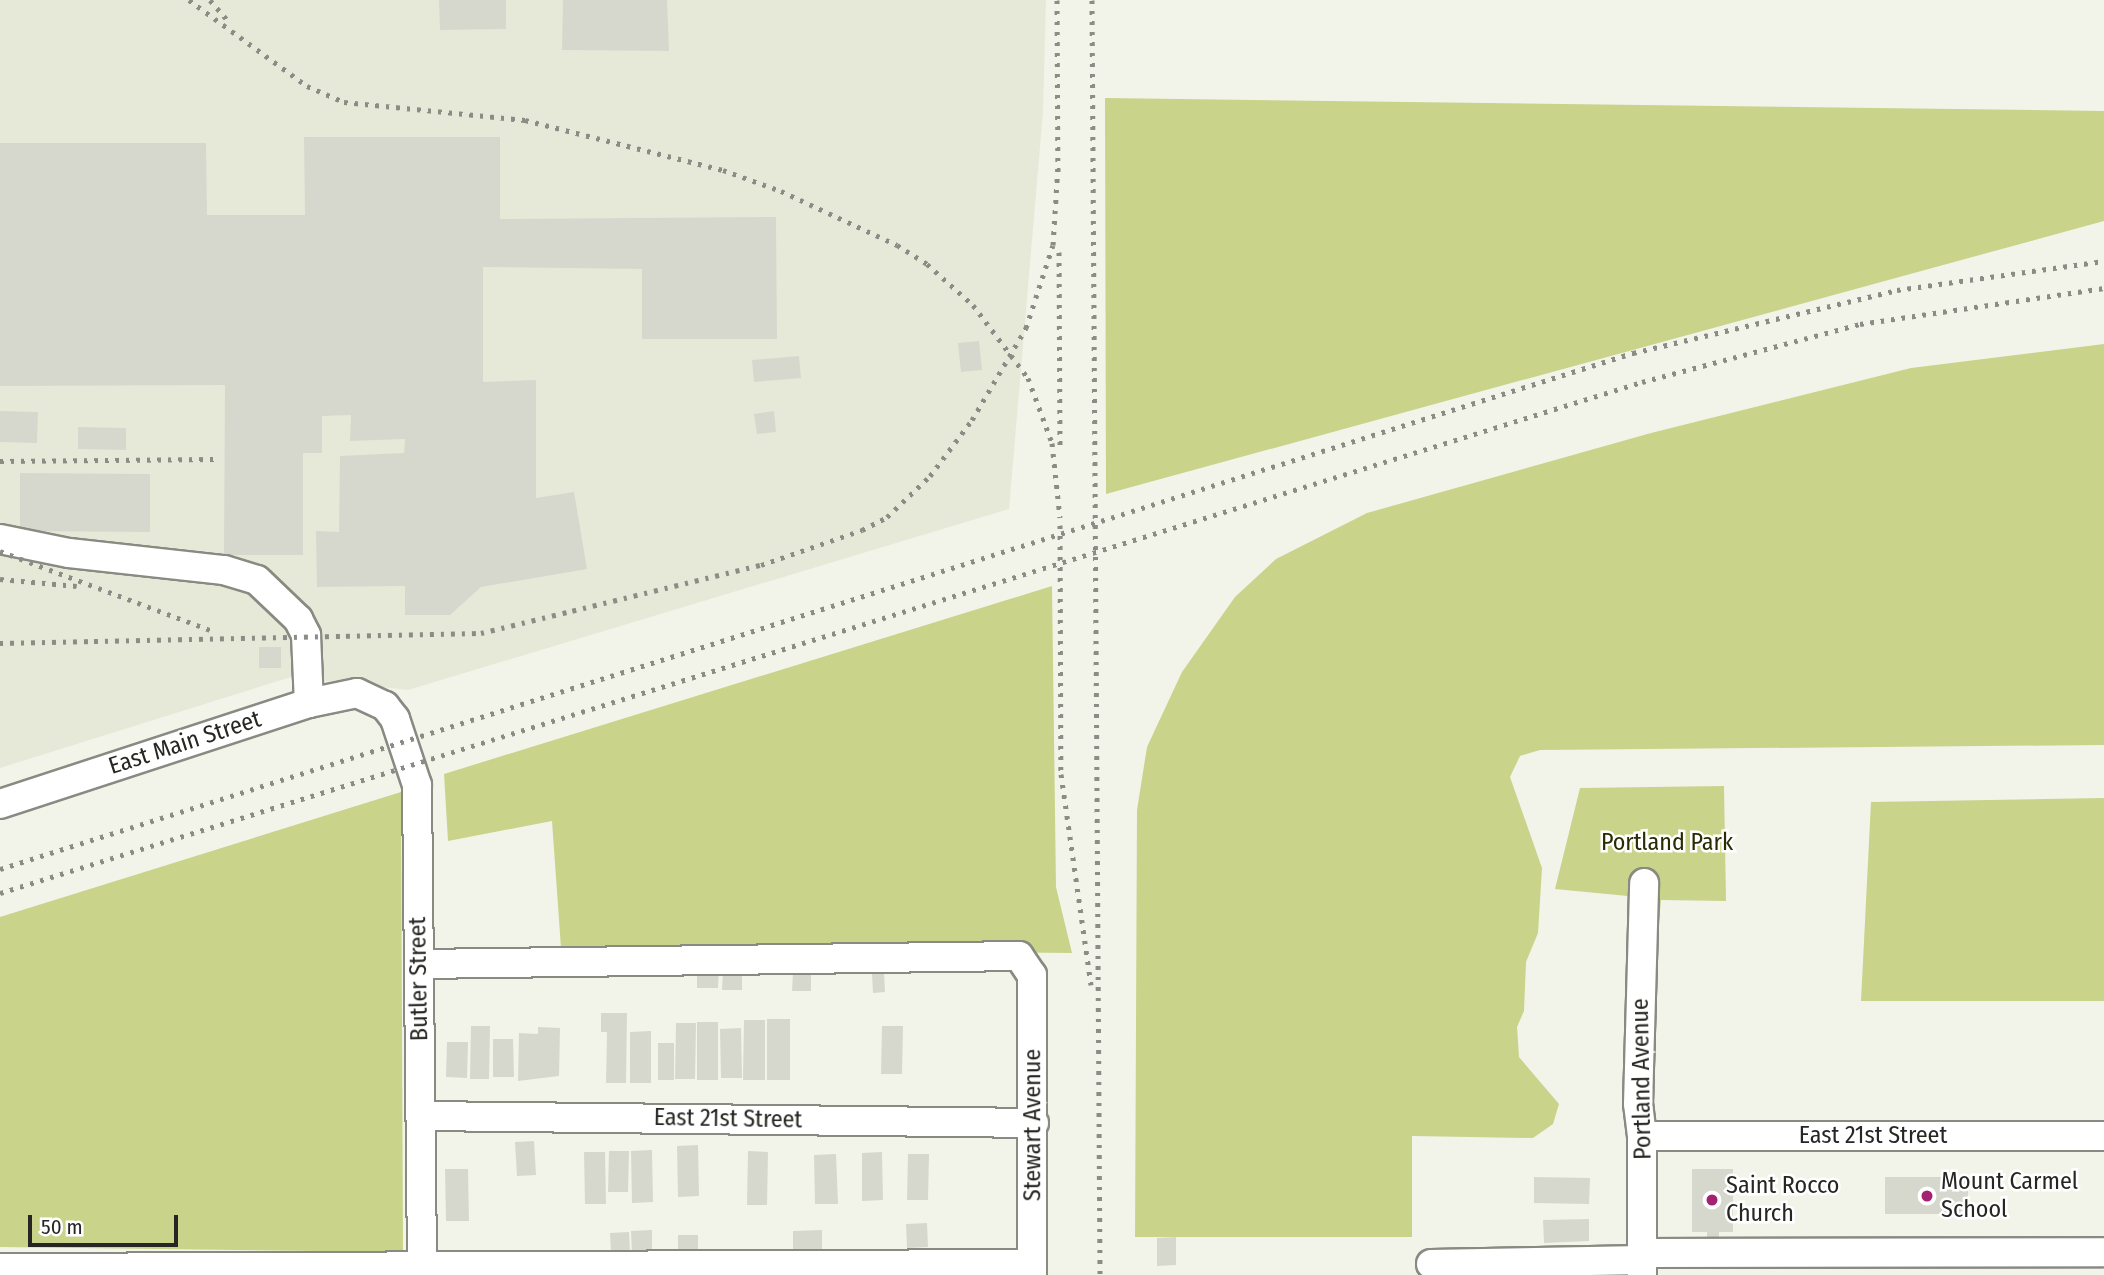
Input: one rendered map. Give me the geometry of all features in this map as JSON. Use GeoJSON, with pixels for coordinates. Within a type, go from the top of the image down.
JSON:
{"type":"FeatureCollection","features":[{"type":"Feature","properties":{"kind":"street"},"geometry":{"type":"LineString","coordinates":[[0,539],[69,553],[224,570],[257,580],[298,619],[306,635],[309,703]]}},
{"type":"Feature","properties":{"kind":"street","name":"East Main Street"},"geometry":{"type":"LineString","coordinates":[[0,804],[309,703],[357,693],[372,697]]}},
{"type":"Feature","properties":{"kind":"street","name":"Butler Street"},"geometry":{"type":"LineString","coordinates":[[372,697],[395,719],[415,771],[422,1271]]}},
{"type":"Feature","properties":{"kind":"street","name":"Portland Avenue"},"geometry":{"type":"LineString","coordinates":[[1642,1263],[1642,1136],[1638,1104],[1644,883]]}},
{"type":"Feature","properties":{"kind":"street","name":"Stewart Avenue"},"geometry":{"type":"LineString","coordinates":[[419,964],[1014,954],[1032,975],[1032,1269]]}},
{"type":"Feature","properties":{"kind":"street","name":"East 21st Street"},"geometry":{"type":"LineString","coordinates":[[421,1116],[1034,1123]]}},
{"type":"Feature","properties":{"kind":"street","name":"East 21st Street"},"geometry":{"type":"LineString","coordinates":[[1642,1136],[2104,1136]]}},
{"type":"Feature","properties":{"kind":"street"},"geometry":{"type":"LineString","coordinates":[[1431,1264],[1814,1264],[2104,1252]]}},
{"type":"Feature","properties":{"kind":"street"},"geometry":{"type":"LineString","coordinates":[[0,1268],[422,1271],[1032,1269]]}},
{"type":"Feature","properties":{"kind":"shaded area"},"geometry":{"type":"Polygon","coordinates":[[[0,0],[1046,0],[1043,112],[1009,509],[408,690],[291,677],[0,768],[0,0]]]}},
{"type":"Feature","properties":{"kind":"green space"},"geometry":{"type":"Polygon","coordinates":[[[1105,98],[2104,111],[2104,221],[1106,494],[1105,98]]]}},
{"type":"Feature","properties":{"kind":"green space"},"geometry":{"type":"Polygon","coordinates":[[[2104,344],[2104,745],[1540,750],[1520,756],[1510,777],[1542,868],[1538,933],[1526,962],[1524,1011],[1517,1027],[1519,1057],[1559,1104],[1553,1124],[1533,1138],[1412,1136],[1412,1237],[1135,1237],[1137,810],[1147,747],[1182,672],[1235,597],[1276,559],[1367,513],[1651,433],[1911,368],[2104,344]]]}},
{"type":"Feature","properties":{"kind":"green space"},"geometry":{"type":"Polygon","coordinates":[[[1052,586],[1056,887],[1072,953],[561,948],[552,821],[448,841],[444,774],[1052,586]]]}},
{"type":"Feature","properties":{"kind":"green space","name":"Portland Park"},"geometry":{"type":"Polygon","coordinates":[[[1724,786],[1726,901],[1661,900],[1640,1115],[1638,897],[1555,889],[1580,788],[1724,786]]]}},
{"type":"Feature","properties":{"kind":"green space"},"geometry":{"type":"Polygon","coordinates":[[[401,792],[403,1252],[0,1247],[0,917],[401,792]]]}},
{"type":"Feature","properties":{"kind":"green space"},"geometry":{"type":"Polygon","coordinates":[[[2104,798],[2104,1001],[1861,1001],[1871,802],[2104,798]]]}},
{"type":"Feature","properties":{"kind":"building"},"geometry":{"type":"Polygon","coordinates":[[[439,0],[506,0],[506,29],[440,30],[439,0]]]}},
{"type":"Feature","properties":{"kind":"building"},"geometry":{"type":"Polygon","coordinates":[[[563,0],[667,0],[669,51],[562,50],[563,0]]]}},
{"type":"Feature","properties":{"kind":"building"},"geometry":{"type":"Polygon","coordinates":[[[304,137],[500,137],[500,219],[776,217],[777,339],[642,339],[642,269],[483,267],[483,382],[536,380],[536,498],[574,492],[587,569],[481,587],[450,615],[405,615],[405,586],[317,587],[316,531],[339,532],[340,456],[404,453],[405,439],[350,441],[351,415],[322,416],[322,453],[303,453],[303,555],[224,555],[225,385],[0,386],[0,143],[206,143],[207,215],[305,215],[304,137]]]}},
{"type":"Feature","properties":{"kind":"building"},"geometry":{"type":"Polygon","coordinates":[[[979,341],[982,370],[961,372],[958,343],[979,341]]]}},
{"type":"Feature","properties":{"kind":"building"},"geometry":{"type":"Polygon","coordinates":[[[799,356],[801,378],[754,382],[752,360],[799,356]]]}},
{"type":"Feature","properties":{"kind":"building"},"geometry":{"type":"Polygon","coordinates":[[[0,411],[38,412],[37,443],[0,442],[0,411]]]}},
{"type":"Feature","properties":{"kind":"building"},"geometry":{"type":"Polygon","coordinates":[[[774,411],[776,432],[757,434],[754,414],[774,411]]]}},
{"type":"Feature","properties":{"kind":"building"},"geometry":{"type":"Polygon","coordinates":[[[78,427],[126,428],[126,450],[78,449],[78,427]]]}},
{"type":"Feature","properties":{"kind":"building"},"geometry":{"type":"Polygon","coordinates":[[[20,473],[150,474],[150,532],[20,531],[20,473]]]}},
{"type":"Feature","properties":{"kind":"building"},"geometry":{"type":"Polygon","coordinates":[[[259,647],[281,647],[281,668],[259,668],[259,647]]]}},
{"type":"Feature","properties":{"kind":"building"},"geometry":{"type":"Polygon","coordinates":[[[697,967],[719,968],[718,988],[697,988],[697,967]]]}},
{"type":"Feature","properties":{"kind":"building"},"geometry":{"type":"Polygon","coordinates":[[[723,969],[742,970],[742,990],[722,990],[723,969]]]}},
{"type":"Feature","properties":{"kind":"building"},"geometry":{"type":"Polygon","coordinates":[[[793,972],[811,973],[811,991],[792,991],[793,972]]]}},
{"type":"Feature","properties":{"kind":"building"},"geometry":{"type":"Polygon","coordinates":[[[884,972],[885,992],[873,993],[872,973],[884,972]]]}},
{"type":"Feature","properties":{"kind":"building"},"geometry":{"type":"Polygon","coordinates":[[[601,1013],[627,1013],[626,1083],[606,1083],[607,1032],[601,1032],[601,1013]]]}},
{"type":"Feature","properties":{"kind":"building"},"geometry":{"type":"Polygon","coordinates":[[[767,1019],[790,1019],[790,1080],[767,1080],[767,1019]]]}},
{"type":"Feature","properties":{"kind":"building"},"geometry":{"type":"Polygon","coordinates":[[[744,1020],[765,1020],[765,1080],[743,1080],[744,1020]]]}},
{"type":"Feature","properties":{"kind":"building"},"geometry":{"type":"Polygon","coordinates":[[[697,1022],[718,1022],[718,1080],[697,1080],[697,1022]]]}},
{"type":"Feature","properties":{"kind":"building"},"geometry":{"type":"Polygon","coordinates":[[[676,1023],[696,1023],[695,1079],[675,1079],[676,1023]]]}},
{"type":"Feature","properties":{"kind":"building"},"geometry":{"type":"Polygon","coordinates":[[[471,1026],[490,1026],[489,1079],[470,1079],[471,1026]]]}},
{"type":"Feature","properties":{"kind":"building"},"geometry":{"type":"Polygon","coordinates":[[[882,1026],[903,1026],[902,1074],[881,1074],[882,1026]]]}},
{"type":"Feature","properties":{"kind":"building"},"geometry":{"type":"Polygon","coordinates":[[[538,1027],[560,1028],[559,1076],[518,1081],[519,1033],[538,1034],[538,1027]]]}},
{"type":"Feature","properties":{"kind":"building"},"geometry":{"type":"Polygon","coordinates":[[[741,1028],[742,1078],[721,1078],[720,1029],[741,1028]]]}},
{"type":"Feature","properties":{"kind":"building"},"geometry":{"type":"Polygon","coordinates":[[[651,1031],[651,1083],[630,1083],[630,1032],[651,1031]]]}},
{"type":"Feature","properties":{"kind":"building"},"geometry":{"type":"Polygon","coordinates":[[[493,1039],[513,1039],[514,1077],[493,1077],[493,1039]]]}},
{"type":"Feature","properties":{"kind":"building"},"geometry":{"type":"Polygon","coordinates":[[[447,1042],[468,1042],[467,1078],[446,1077],[447,1042]]]}},
{"type":"Feature","properties":{"kind":"building"},"geometry":{"type":"Polygon","coordinates":[[[658,1043],[674,1043],[674,1080],[658,1080],[658,1043]]]}},
{"type":"Feature","properties":{"kind":"building"},"geometry":{"type":"Polygon","coordinates":[[[534,1141],[536,1175],[517,1176],[515,1142],[534,1141]]]}},
{"type":"Feature","properties":{"kind":"building"},"geometry":{"type":"Polygon","coordinates":[[[698,1145],[699,1196],[678,1197],[677,1146],[698,1145]]]}},
{"type":"Feature","properties":{"kind":"building"},"geometry":{"type":"Polygon","coordinates":[[[652,1150],[653,1202],[632,1203],[631,1151],[652,1150]]]}},
{"type":"Feature","properties":{"kind":"building"},"geometry":{"type":"Polygon","coordinates":[[[609,1151],[629,1151],[628,1192],[608,1192],[609,1151]]]}},
{"type":"Feature","properties":{"kind":"building"},"geometry":{"type":"Polygon","coordinates":[[[748,1151],[768,1152],[767,1205],[747,1205],[748,1151]]]}},
{"type":"Feature","properties":{"kind":"building"},"geometry":{"type":"Polygon","coordinates":[[[584,1152],[605,1152],[606,1204],[585,1204],[584,1152]]]}},
{"type":"Feature","properties":{"kind":"building"},"geometry":{"type":"Polygon","coordinates":[[[882,1152],[883,1200],[862,1201],[862,1153],[882,1152]]]}},
{"type":"Feature","properties":{"kind":"building"},"geometry":{"type":"Polygon","coordinates":[[[836,1154],[838,1204],[815,1204],[814,1155],[836,1154]]]}},
{"type":"Feature","properties":{"kind":"building"},"geometry":{"type":"Polygon","coordinates":[[[908,1154],[929,1154],[928,1200],[907,1200],[908,1154]]]}},
{"type":"Feature","properties":{"kind":"building"},"geometry":{"type":"Polygon","coordinates":[[[445,1169],[468,1169],[469,1221],[446,1221],[445,1169]]]}},
{"type":"Feature","properties":{"kind":"building","name":"Saint Rocco Church"},"geometry":{"type":"Polygon","coordinates":[[[1692,1169],[1733,1169],[1733,1232],[1719,1232],[1719,1239],[1707,1239],[1707,1232],[1692,1232],[1692,1169]]]}},
{"type":"Feature","properties":{"kind":"building"},"geometry":{"type":"Polygon","coordinates":[[[1534,1177],[1590,1178],[1589,1204],[1534,1203],[1534,1177]]]}},
{"type":"Feature","properties":{"kind":"building","name":"Mount Carmel School"},"geometry":{"type":"Polygon","coordinates":[[[1885,1177],[1968,1177],[1968,1214],[1885,1214],[1885,1177]]]}},
{"type":"Feature","properties":{"kind":"building"},"geometry":{"type":"Polygon","coordinates":[[[1589,1219],[1589,1241],[1544,1243],[1543,1220],[1589,1219]]]}},
{"type":"Feature","properties":{"kind":"building"},"geometry":{"type":"Polygon","coordinates":[[[927,1223],[928,1247],[907,1248],[906,1224],[927,1223]]]}},
{"type":"Feature","properties":{"kind":"building"},"geometry":{"type":"Polygon","coordinates":[[[652,1230],[652,1255],[632,1255],[631,1231],[652,1230]]]}},
{"type":"Feature","properties":{"kind":"building"},"geometry":{"type":"Polygon","coordinates":[[[822,1230],[822,1253],[793,1254],[793,1231],[822,1230]]]}},
{"type":"Feature","properties":{"kind":"building"},"geometry":{"type":"Polygon","coordinates":[[[629,1232],[630,1253],[611,1253],[610,1233],[629,1232]]]}},
{"type":"Feature","properties":{"kind":"building"},"geometry":{"type":"Polygon","coordinates":[[[678,1235],[698,1235],[698,1255],[678,1255],[678,1235]]]}},
{"type":"Feature","properties":{"kind":"building"},"geometry":{"type":"Polygon","coordinates":[[[1176,1237],[1176,1265],[1157,1266],[1157,1238],[1176,1237]]]}},
{"type":"Feature","properties":{"kind":"railway"},"geometry":{"type":"LineString","coordinates":[[189,0],[307,86],[344,102],[525,120],[723,170],[781,191],[897,245],[927,264],[973,305],[1028,378],[1052,443],[1060,518]]}},
{"type":"Feature","properties":{"kind":"railway"},"geometry":{"type":"LineString","coordinates":[[210,0],[228,21]]}},
{"type":"Feature","properties":{"kind":"railway"},"geometry":{"type":"LineString","coordinates":[[1057,0],[1058,175]]}},
{"type":"Feature","properties":{"kind":"railway"},"geometry":{"type":"LineString","coordinates":[[1092,0],[1100,1275]]}},
{"type":"Feature","properties":{"kind":"railway"},"geometry":{"type":"LineString","coordinates":[[0,643],[481,633],[761,565],[862,530],[887,517],[930,476],[972,420],[1026,328],[1053,245],[1058,166]]}},
{"type":"Feature","properties":{"kind":"railway"},"geometry":{"type":"LineString","coordinates":[[1059,252],[1060,451]]}},
{"type":"Feature","properties":{"kind":"railway"},"geometry":{"type":"LineString","coordinates":[[0,869],[1633,353],[1897,290],[2104,261]]}},
{"type":"Feature","properties":{"kind":"railway"},"geometry":{"type":"LineString","coordinates":[[0,893],[1642,382],[1860,324],[2104,288]]}},
{"type":"Feature","properties":{"kind":"railway"},"geometry":{"type":"LineString","coordinates":[[0,461],[216,459]]}},
{"type":"Feature","properties":{"kind":"railway"},"geometry":{"type":"LineString","coordinates":[[1060,525],[1061,774],[1091,985]]}},
{"type":"Feature","properties":{"kind":"railway"},"geometry":{"type":"LineString","coordinates":[[0,551],[213,631]]}},
{"type":"Feature","properties":{"kind":"railway"},"geometry":{"type":"LineString","coordinates":[[0,579],[77,586]]}},
{"type":"Feature","properties":{"kind":"place","name":"Mount Carmel School"},"geometry":{"type":"Point","coordinates":[1927,1196]}},
{"type":"Feature","properties":{"kind":"place","name":"Saint Rocco Church"},"geometry":{"type":"Point","coordinates":[1712,1200]}}]}
